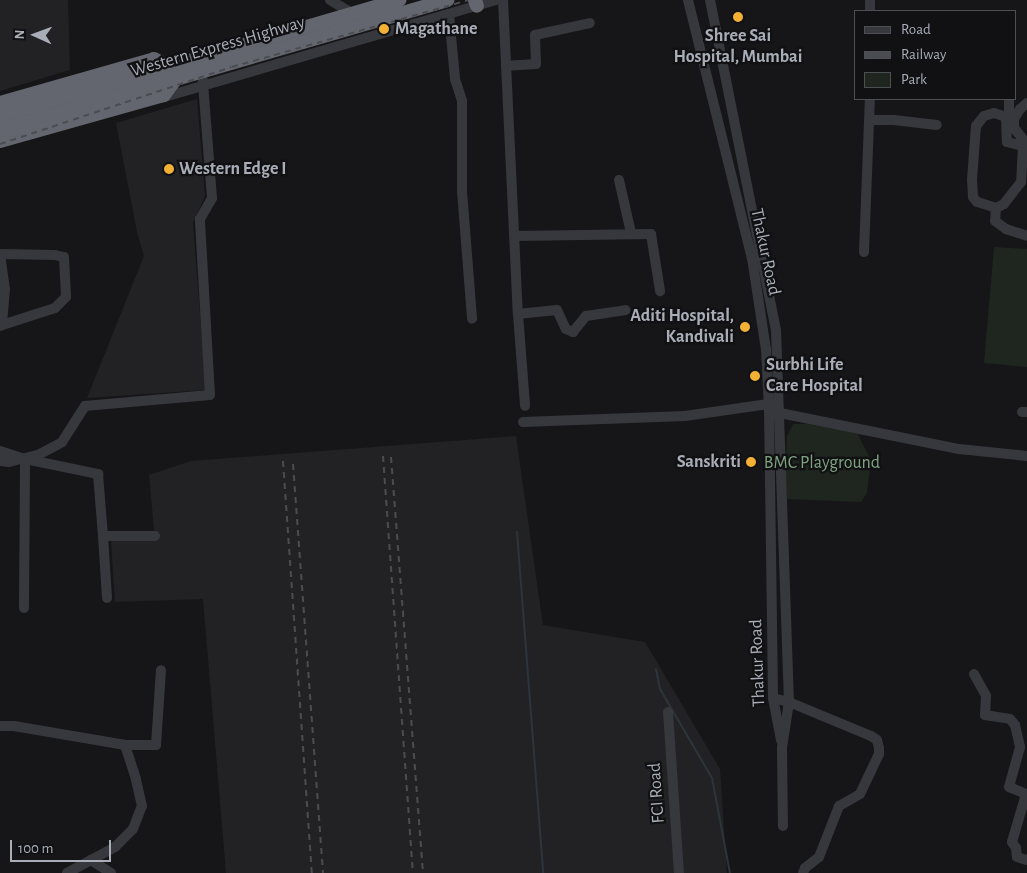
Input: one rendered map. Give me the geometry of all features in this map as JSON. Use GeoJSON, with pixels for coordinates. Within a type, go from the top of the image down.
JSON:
{"type":"FeatureCollection","features":[{"type":"Feature","properties":{"kind":"highway","name":"Western Express Highway"},"geometry":{"type":"LineString","coordinates":[[0,130],[90,97],[172,73],[352,13],[400,0]]}},
{"type":"Feature","properties":{"kind":"highway","name":"Western Express Highway"},"geometry":{"type":"LineString","coordinates":[[172,73],[203,78],[448,7]]}},
{"type":"Feature","properties":{"kind":"highway"},"geometry":{"type":"LineString","coordinates":[[0,103],[154,59],[172,73],[164,95],[0,141]]}},
{"type":"Feature","properties":{"kind":"highway","name":"Western Express Highway"},"geometry":{"type":"LineString","coordinates":[[0,116],[90,97]]}},
{"type":"Feature","properties":{"kind":"street"},"geometry":{"type":"LineString","coordinates":[[330,0],[352,13]]}},
{"type":"Feature","properties":{"kind":"street"},"geometry":{"type":"LineString","coordinates":[[472,318],[462,191],[462,101],[455,79],[448,7],[496,0]]}},
{"type":"Feature","properties":{"kind":"street"},"geometry":{"type":"LineString","coordinates":[[503,0],[518,314],[525,406]]}},
{"type":"Feature","properties":{"kind":"street","name":"Thakur Road"},"geometry":{"type":"LineString","coordinates":[[689,0],[745,232],[762,322],[774,408],[783,517],[789,702],[782,748],[783,826]]}},
{"type":"Feature","properties":{"kind":"street","name":"Thakur Road"},"geometry":{"type":"LineString","coordinates":[[710,0],[776,330],[770,516],[773,698],[782,748]]}},
{"type":"Feature","properties":{"kind":"street"},"geometry":{"type":"LineString","coordinates":[[506,66],[536,64],[535,35],[590,23]]}},
{"type":"Feature","properties":{"kind":"street"},"geometry":{"type":"LineString","coordinates":[[704,63],[722,58]]}},
{"type":"Feature","properties":{"kind":"street"},"geometry":{"type":"LineString","coordinates":[[0,144],[114,113],[203,78],[212,198],[200,219],[210,395],[85,406],[62,442],[49,450],[25,459]]}},
{"type":"Feature","properties":{"kind":"street"},"geometry":{"type":"LineString","coordinates":[[864,252],[870,100]]}},
{"type":"Feature","properties":{"kind":"street"},"geometry":{"type":"LineString","coordinates":[[1009,100],[1009,112],[1006,117],[1007,142],[1022,144],[1025,163],[1021,182],[1000,206],[995,221],[1000,226],[1027,236]]}},
{"type":"Feature","properties":{"kind":"street"},"geometry":{"type":"LineString","coordinates":[[1027,103],[1020,109],[1014,119],[1014,128],[1027,144]]}},
{"type":"Feature","properties":{"kind":"street"},"geometry":{"type":"LineString","coordinates":[[1006,117],[994,113],[984,116],[976,126],[974,134],[973,196],[982,205],[1000,206],[1007,202],[1027,179]]}},
{"type":"Feature","properties":{"kind":"street"},"geometry":{"type":"LineString","coordinates":[[870,120],[894,120],[937,125]]}},
{"type":"Feature","properties":{"kind":"street"},"geometry":{"type":"LineString","coordinates":[[619,180],[631,233]]}},
{"type":"Feature","properties":{"kind":"street"},"geometry":{"type":"LineString","coordinates":[[745,232],[756,227]]}},
{"type":"Feature","properties":{"kind":"street"},"geometry":{"type":"LineString","coordinates":[[515,236],[651,234],[660,291]]}},
{"type":"Feature","properties":{"kind":"street"},"geometry":{"type":"LineString","coordinates":[[0,254],[55,255],[64,257],[66,297],[55,308],[1,325],[5,289],[0,254]]}},
{"type":"Feature","properties":{"kind":"street"},"geometry":{"type":"LineString","coordinates":[[518,314],[557,310],[566,329],[573,332],[586,316],[626,310]]}},
{"type":"Feature","properties":{"kind":"street"},"geometry":{"type":"LineString","coordinates":[[522,422],[685,416],[774,408],[960,449],[1027,456]]}},
{"type":"Feature","properties":{"kind":"street"},"geometry":{"type":"LineString","coordinates":[[1,456],[98,474],[107,598]]}},
{"type":"Feature","properties":{"kind":"street"},"geometry":{"type":"LineString","coordinates":[[24,608],[25,459]]}},
{"type":"Feature","properties":{"kind":"street"},"geometry":{"type":"LineString","coordinates":[[770,516],[783,517]]}},
{"type":"Feature","properties":{"kind":"street"},"geometry":{"type":"LineString","coordinates":[[103,536],[155,536]]}},
{"type":"Feature","properties":{"kind":"street"},"geometry":{"type":"LineString","coordinates":[[0,726],[26,723],[125,744],[156,745],[161,670]]}},
{"type":"Feature","properties":{"kind":"street"},"geometry":{"type":"LineString","coordinates":[[974,674],[986,696],[985,716],[1010,719],[1015,725],[1020,748],[1009,787],[1026,794],[1012,842],[1016,848],[1017,857],[1027,860]]}},
{"type":"Feature","properties":{"kind":"street"},"geometry":{"type":"LineString","coordinates":[[773,698],[789,702],[871,736],[877,740],[879,748],[879,754],[860,794],[839,806],[831,832],[819,857],[805,868],[803,873]]}},
{"type":"Feature","properties":{"kind":"street","name":"FCI Road"},"geometry":{"type":"LineString","coordinates":[[668,712],[679,873]]}},
{"type":"Feature","properties":{"kind":"street"},"geometry":{"type":"LineString","coordinates":[[67,873],[115,847],[133,829],[142,806],[136,778],[125,744]]}},
{"type":"Feature","properties":{"kind":"street"},"geometry":{"type":"LineString","coordinates":[[91,860],[111,873]]}},
{"type":"Feature","properties":{"kind":"shaded area"},"geometry":{"type":"Polygon","coordinates":[[[0,0],[68,0],[70,70],[0,91],[0,0]]]}},
{"type":"Feature","properties":{"kind":"shaded area"},"geometry":{"type":"Polygon","coordinates":[[[197,99],[205,196],[193,223],[206,390],[87,398],[144,256],[137,232],[116,123],[197,99]]]}},
{"type":"Feature","properties":{"kind":"shaded area"},"geometry":{"type":"Polygon","coordinates":[[[516,436],[543,625],[645,642],[720,769],[727,873],[226,873],[203,599],[115,602],[111,541],[155,540],[149,475],[191,461],[516,436]]]}},
{"type":"Feature","properties":{"kind":"green space"},"geometry":{"type":"Polygon","coordinates":[[[994,247],[1027,249],[1027,367],[984,363],[994,247]]]}},
{"type":"Feature","properties":{"kind":"green space","name":"BMC Playground"},"geometry":{"type":"Polygon","coordinates":[[[793,424],[807,424],[857,433],[871,460],[867,493],[861,502],[787,499],[785,479],[787,436],[793,424]]]}},
{"type":"Feature","properties":{"kind":"waterway"},"geometry":{"type":"LineString","coordinates":[[517,532],[543,873]]}},
{"type":"Feature","properties":{"kind":"waterway"},"geometry":{"type":"LineString","coordinates":[[656,669],[660,689],[712,778],[730,873]]}},
{"type":"Feature","properties":{"kind":"railway"},"geometry":{"type":"LineString","coordinates":[[0,144],[232,67],[468,0]]}},
{"type":"Feature","properties":{"kind":"railway"},"geometry":{"type":"LineString","coordinates":[[383,456],[413,873]]}},
{"type":"Feature","properties":{"kind":"railway"},"geometry":{"type":"LineString","coordinates":[[391,457],[423,873]]}},
{"type":"Feature","properties":{"kind":"railway"},"geometry":{"type":"LineString","coordinates":[[283,461],[312,873]]}},
{"type":"Feature","properties":{"kind":"railway"},"geometry":{"type":"LineString","coordinates":[[293,464],[323,873]]}},
{"type":"Feature","properties":{"kind":"place","name":"Shree Sai Hospital, Mumbai"},"geometry":{"type":"Point","coordinates":[738,17]}},
{"type":"Feature","properties":{"kind":"place","name":"Magathane"},"geometry":{"type":"Point","coordinates":[384,29]}},
{"type":"Feature","properties":{"kind":"place","name":"Western Edge I"},"geometry":{"type":"Point","coordinates":[169,169]}},
{"type":"Feature","properties":{"kind":"place","name":"Aditi Hospital, Kandivali"},"geometry":{"type":"Point","coordinates":[745,327]}},
{"type":"Feature","properties":{"kind":"place","name":"Surbhi Life Care Hospital"},"geometry":{"type":"Point","coordinates":[755,376]}},
{"type":"Feature","properties":{"kind":"place","name":"Sanskriti"},"geometry":{"type":"Point","coordinates":[751,462]}}]}
